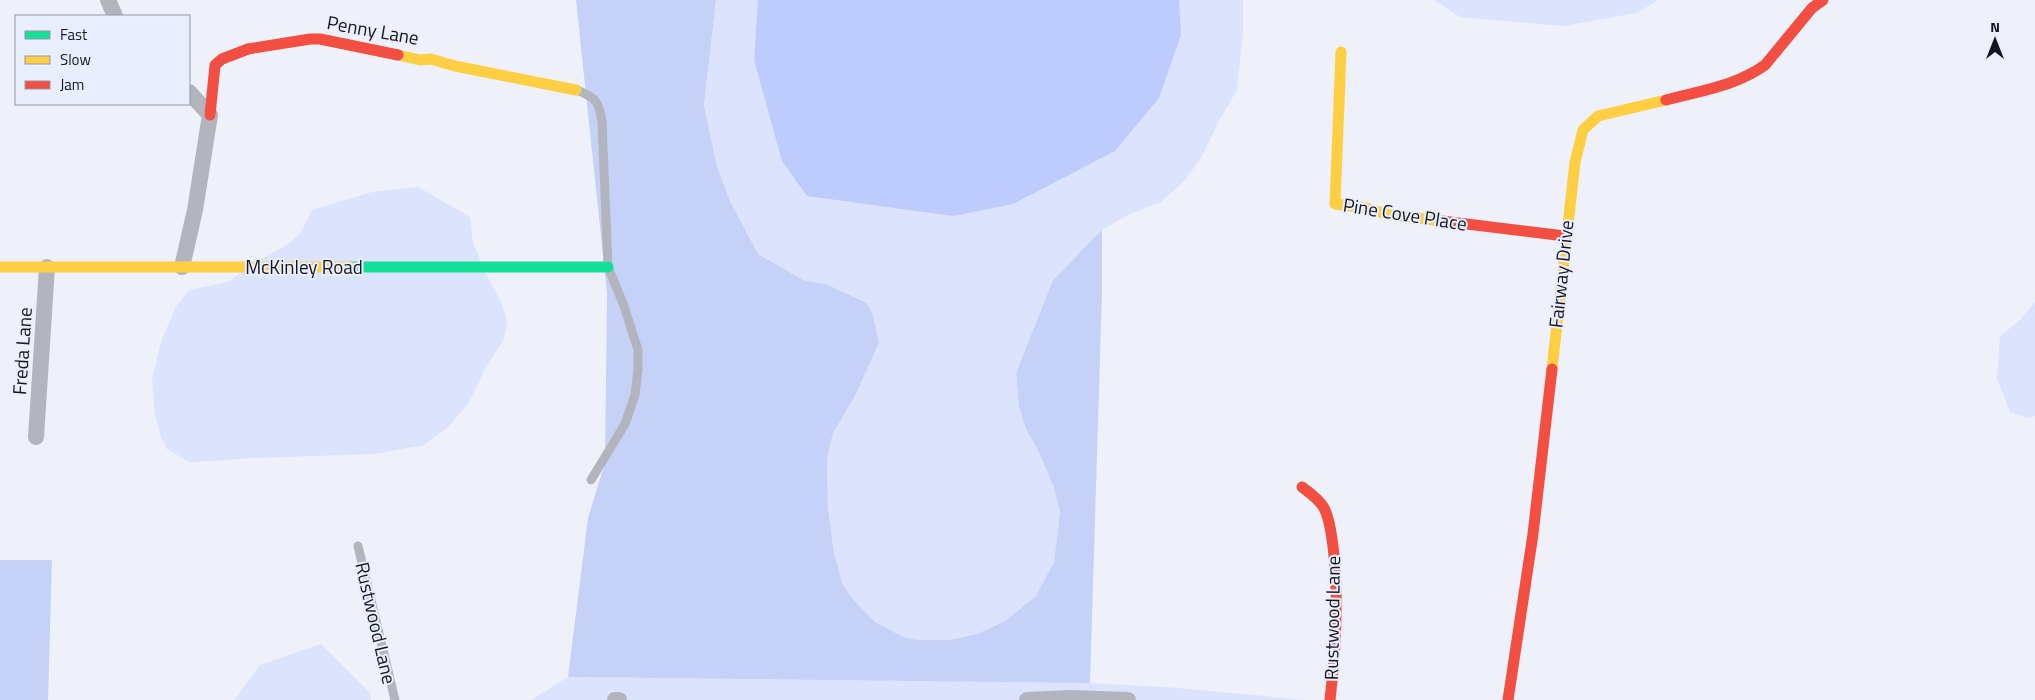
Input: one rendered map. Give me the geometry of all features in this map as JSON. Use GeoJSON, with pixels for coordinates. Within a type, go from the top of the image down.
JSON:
{"type":"FeatureCollection","features":[{"type":"Feature","properties":{"kind":"street"},"geometry":{"type":"LineString","coordinates":[[108,0],[116,15]]}},
{"type":"Feature","properties":{"kind":"street","name":"Fairway Drive"},"geometry":{"type":"LineString","coordinates":[[1508,700],[1533,534],[1574,162],[1582,129],[1598,116],[1718,87],[1755,72],[1764,65],[1784,40],[1822,0]]}},
{"type":"Feature","properties":{"kind":"street","name":"Penny Lane"},"geometry":{"type":"LineString","coordinates":[[182,267],[196,210],[210,115],[215,65],[218,61],[234,54],[273,44],[303,39],[320,39],[420,60],[431,59],[455,66],[576,90]]}},
{"type":"Feature","properties":{"kind":"street","name":"Pine Cove Place"},"geometry":{"type":"LineString","coordinates":[[1341,52],[1335,204],[1366,208],[1390,215],[1565,236]]}},
{"type":"Feature","properties":{"kind":"street"},"geometry":{"type":"LineString","coordinates":[[190,93],[210,115]]}},
{"type":"Feature","properties":{"kind":"street","name":"McKinley Road"},"geometry":{"type":"LineString","coordinates":[[0,267],[608,267]]}},
{"type":"Feature","properties":{"kind":"street","name":"Freda Lane"},"geometry":{"type":"LineString","coordinates":[[36,437],[48,267]]}},
{"type":"Feature","properties":{"kind":"street","name":"Rustwood Lane"},"geometry":{"type":"LineString","coordinates":[[1302,487],[1322,504],[1329,520],[1334,553],[1337,589],[1335,663],[1330,700]]}},
{"type":"Feature","properties":{"kind":"street"},"geometry":{"type":"LineString","coordinates":[[1027,700],[1070,698],[1128,700]]}},
{"type":"Feature","properties":{"kind":"lane"},"geometry":{"type":"LineString","coordinates":[[576,90],[593,97],[600,107],[608,267],[624,306],[638,350],[635,395],[625,424],[591,480]]}},
{"type":"Feature","properties":{"kind":"lane","name":"Rustwood Lane"},"geometry":{"type":"LineString","coordinates":[[358,546],[395,700]]}},
{"type":"Feature","properties":{"kind":"shaded area"},"geometry":{"type":"Polygon","coordinates":[[[576,0],[716,0],[704,105],[717,167],[730,201],[758,254],[805,281],[826,284],[867,303],[873,315],[879,343],[855,396],[833,433],[827,458],[828,507],[834,554],[843,585],[856,603],[875,622],[903,637],[918,640],[949,640],[977,634],[1005,621],[1036,596],[1054,562],[1060,512],[1054,488],[1038,450],[1026,429],[1019,407],[1016,373],[1053,280],[1102,230],[1102,292],[1090,683],[568,677],[588,518],[605,463],[607,293],[576,0]]]}},
{"type":"Feature","properties":{"kind":"shaded area"},"geometry":{"type":"Polygon","coordinates":[[[716,0],[758,0],[754,60],[1181,35],[1179,0],[1243,0],[1243,31],[1237,90],[1201,158],[1185,180],[1161,202],[1130,214],[1102,230],[1053,280],[1016,373],[1019,407],[1026,429],[1038,450],[1054,488],[1060,512],[1054,562],[1036,596],[1005,621],[977,634],[949,640],[918,640],[903,637],[875,622],[856,603],[843,585],[834,554],[828,507],[827,458],[833,433],[855,396],[879,343],[873,315],[867,303],[826,284],[805,281],[758,254],[730,201],[717,167],[704,105],[716,0]]]}},
{"type":"Feature","properties":{"kind":"shaded area"},"geometry":{"type":"Polygon","coordinates":[[[758,0],[1179,0],[1181,35],[1159,98],[1115,151],[1013,204],[953,216],[807,196],[782,161],[754,60],[758,0]]]}},
{"type":"Feature","properties":{"kind":"shaded area"},"geometry":{"type":"Polygon","coordinates":[[[1434,0],[1658,0],[1637,13],[1563,26],[1460,17],[1434,0]]]}},
{"type":"Feature","properties":{"kind":"shaded area"},"geometry":{"type":"Polygon","coordinates":[[[418,187],[470,217],[473,243],[486,274],[501,302],[507,320],[504,339],[486,367],[468,404],[446,429],[424,445],[375,454],[189,462],[167,449],[161,437],[155,415],[152,380],[161,342],[175,308],[189,290],[228,282],[259,260],[284,247],[299,235],[312,210],[372,192],[418,187]]]}},
{"type":"Feature","properties":{"kind":"shaded area"},"geometry":{"type":"Polygon","coordinates":[[[2035,302],[2035,416],[2027,418],[2010,412],[1997,379],[2000,336],[2020,320],[2035,302]]]}},
{"type":"Feature","properties":{"kind":"shaded area"},"geometry":{"type":"Polygon","coordinates":[[[0,560],[52,560],[48,700],[0,700],[0,560]]]}},
{"type":"Feature","properties":{"kind":"shaded area"},"geometry":{"type":"Polygon","coordinates":[[[321,644],[370,693],[371,700],[234,700],[260,665],[321,644]]]}},
{"type":"Feature","properties":{"kind":"shaded area"},"geometry":{"type":"Polygon","coordinates":[[[568,677],[1090,683],[1179,688],[1305,700],[531,700],[568,677]]]}},
{"type":"Feature","properties":{"kind":"traffic: fast"},"geometry":{"type":"LineString","coordinates":[[351,267],[608,267]]}},
{"type":"Feature","properties":{"kind":"traffic: slow"},"geometry":{"type":"LineString","coordinates":[[1341,52],[1335,204],[1366,208],[1390,215],[1442,221]]}},
{"type":"Feature","properties":{"kind":"traffic: slow"},"geometry":{"type":"LineString","coordinates":[[398,55],[420,60],[431,59],[455,66],[576,90]]}},
{"type":"Feature","properties":{"kind":"traffic: slow"},"geometry":{"type":"LineString","coordinates":[[1552,369],[1575,162],[1583,130],[1598,116],[1666,100]]}},
{"type":"Feature","properties":{"kind":"traffic: slow"},"geometry":{"type":"LineString","coordinates":[[0,267],[351,267]]}},
{"type":"Feature","properties":{"kind":"traffic: jam"},"geometry":{"type":"LineString","coordinates":[[1666,100],[1730,83],[1765,65],[1812,8],[1823,0]]}},
{"type":"Feature","properties":{"kind":"traffic: jam"},"geometry":{"type":"LineString","coordinates":[[210,115],[215,65],[222,59],[248,49],[320,39],[398,55]]}},
{"type":"Feature","properties":{"kind":"traffic: jam"},"geometry":{"type":"LineString","coordinates":[[1442,221],[1565,236]]}},
{"type":"Feature","properties":{"kind":"traffic: jam"},"geometry":{"type":"LineString","coordinates":[[1508,700],[1533,534],[1552,369]]}},
{"type":"Feature","properties":{"kind":"traffic: jam"},"geometry":{"type":"LineString","coordinates":[[1302,487],[1317,499],[1324,508],[1329,521],[1333,546],[1336,584],[1336,623],[1330,700]]}}]}
